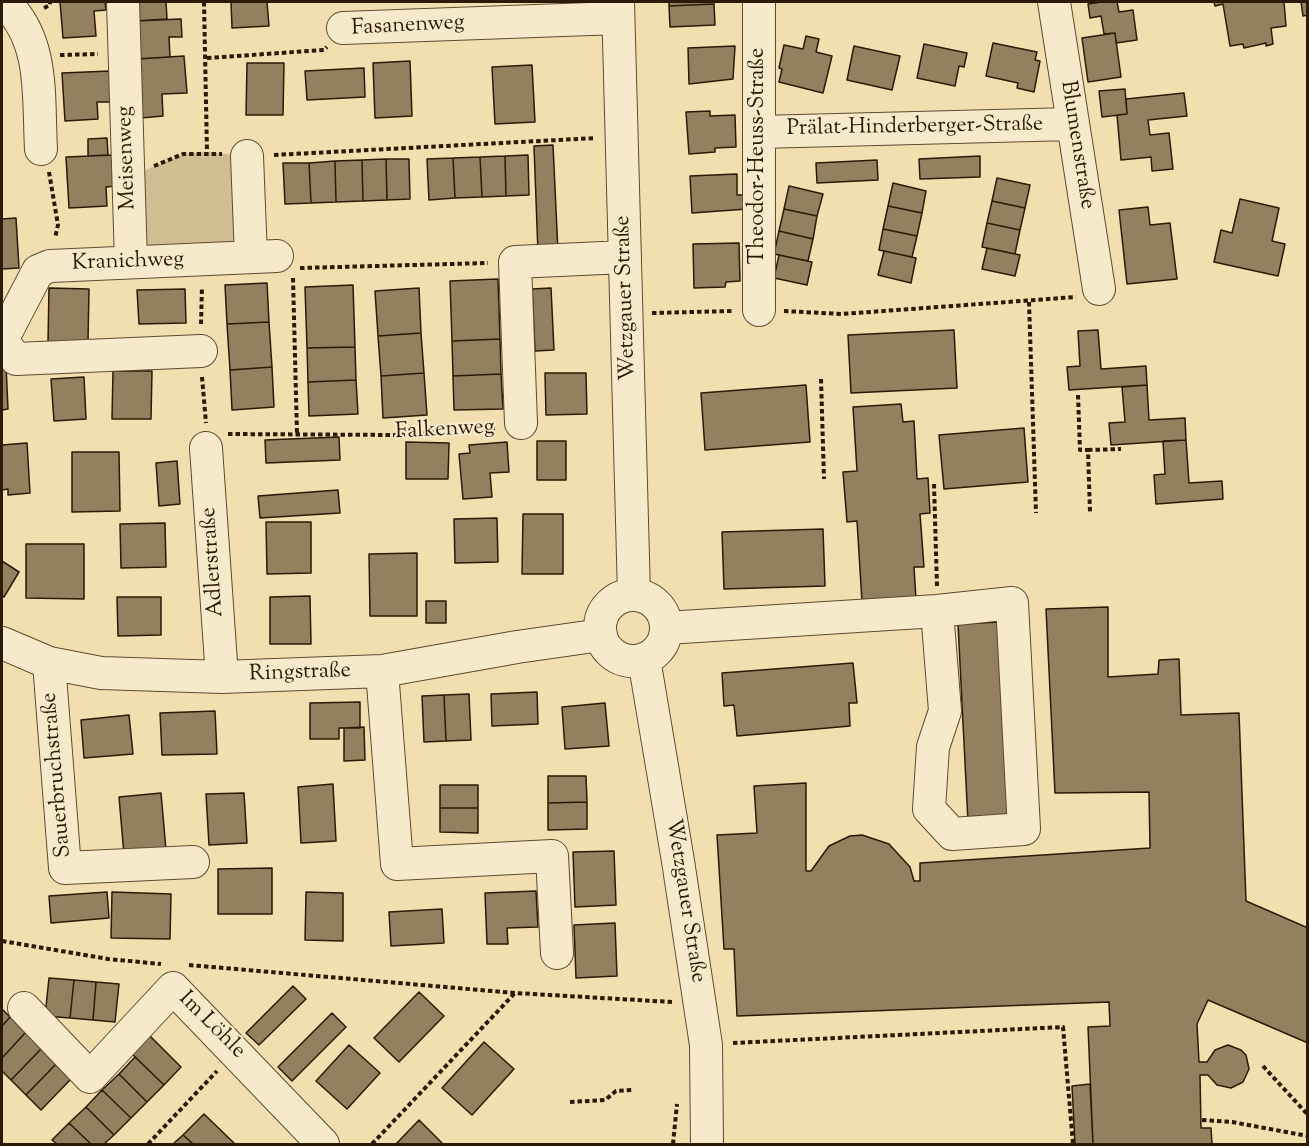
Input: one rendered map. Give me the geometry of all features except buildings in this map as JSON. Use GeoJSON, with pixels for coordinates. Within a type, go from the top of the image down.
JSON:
{"type":"FeatureCollection","features":[{"type":"Feature","properties":{"kind":"street"},"geometry":{"type":"LineString","coordinates":[[4,2],[22,20],[35,56],[41,149]]}},
{"type":"Feature","properties":{"kind":"street","name":"Meisenweg"},"geometry":{"type":"LineString","coordinates":[[123,2],[131,262]]}},
{"type":"Feature","properties":{"kind":"street","name":"Theodor-Heuss-Straße"},"geometry":{"type":"LineString","coordinates":[[759,2],[759,310]]}},
{"type":"Feature","properties":{"kind":"street","name":"Blumenstraße"},"geometry":{"type":"LineString","coordinates":[[1054,2],[1099,289]]}},
{"type":"Feature","properties":{"kind":"street","name":"Fasanenweg"},"geometry":{"type":"LineString","coordinates":[[343,28],[618,10]]}},
{"type":"Feature","properties":{"kind":"street","name":"Wetzgauer Straße"},"geometry":{"type":"LineString","coordinates":[[618,10],[633,595]]}},
{"type":"Feature","properties":{"kind":"street","name":"Prälat-Hinderberger-Straße"},"geometry":{"type":"LineString","coordinates":[[759,132],[1072,124]]}},
{"type":"Feature","properties":{"kind":"street","name":"Kranichweg"},"geometry":{"type":"LineString","coordinates":[[201,351],[16,359],[2,340],[38,271],[50,266],[264,257],[247,156]]}},
{"type":"Feature","properties":{"kind":"street"},"geometry":{"type":"LineString","coordinates":[[515,262],[625,257]]}},
{"type":"Feature","properties":{"kind":"street","name":"Falkenweg"},"geometry":{"type":"LineString","coordinates":[[515,262],[521,423]]}},
{"type":"Feature","properties":{"kind":"street","name":"Adlerstraße"},"geometry":{"type":"LineString","coordinates":[[212,441],[222,677]]}},
{"type":"Feature","properties":{"kind":"street"},"geometry":{"type":"LineString","coordinates":[[633,595],[653,601],[665,618],[666,628],[660,647],[644,659],[623,659],[613,653],[601,635],[603,616],[608,607],[624,596],[633,595]]}},
{"type":"Feature","properties":{"kind":"street"},"geometry":{"type":"LineString","coordinates":[[666,628],[937,611],[1012,603],[1024,829],[952,834],[929,809],[933,747],[945,711],[937,611]]}},
{"type":"Feature","properties":{"kind":"street","name":"Ringstraße"},"geometry":{"type":"LineString","coordinates":[[2,643],[49,663],[101,672],[222,677],[382,671],[517,646],[601,635]]}},
{"type":"Feature","properties":{"kind":"street","name":"Wetzgauer Straße"},"geometry":{"type":"LineString","coordinates":[[644,659],[706,1044],[706,1144]]}},
{"type":"Feature","properties":{"kind":"street","name":"Sauerbruchstraße"},"geometry":{"type":"LineString","coordinates":[[49,663],[65,868],[193,862]]}},
{"type":"Feature","properties":{"kind":"street"},"geometry":{"type":"LineString","coordinates":[[382,671],[397,864],[552,856],[557,953]]}},
{"type":"Feature","properties":{"kind":"street","name":"Im Löhle"},"geometry":{"type":"LineString","coordinates":[[24,1008],[90,1077],[174,988],[323,1144]]}},
{"type":"Feature","properties":{"kind":"path"},"geometry":{"type":"LineString","coordinates":[[204,2],[207,58],[207,152]]}},
{"type":"Feature","properties":{"kind":"path","name":"Fasanenweg"},"geometry":{"type":"LineString","coordinates":[[207,58],[324,50],[343,28]]}},
{"type":"Feature","properties":{"kind":"path"},"geometry":{"type":"LineString","coordinates":[[35,56],[124,53]]}},
{"type":"Feature","properties":{"kind":"path"},"geometry":{"type":"LineString","coordinates":[[129,177],[183,154],[207,152],[247,156],[622,137]]}},
{"type":"Feature","properties":{"kind":"path"},"geometry":{"type":"LineString","coordinates":[[41,149],[52,182],[57,225],[50,266]]}},
{"type":"Feature","properties":{"kind":"path"},"geometry":{"type":"LineString","coordinates":[[297,434],[292,269],[515,262]]}},
{"type":"Feature","properties":{"kind":"path"},"geometry":{"type":"LineString","coordinates":[[627,314],[759,310],[842,314],[1029,302],[1088,296],[1099,289]]}},
{"type":"Feature","properties":{"kind":"path"},"geometry":{"type":"LineString","coordinates":[[1029,302],[1036,513]]}},
{"type":"Feature","properties":{"kind":"path"},"geometry":{"type":"LineString","coordinates":[[821,379],[824,479]]}},
{"type":"Feature","properties":{"kind":"path"},"geometry":{"type":"LineString","coordinates":[[1078,395],[1080,450],[1121,449]]}},
{"type":"Feature","properties":{"kind":"path","name":"Falkenweg"},"geometry":{"type":"LineString","coordinates":[[212,441],[297,434],[398,435],[514,427],[521,423]]}},
{"type":"Feature","properties":{"kind":"path"},"geometry":{"type":"LineString","coordinates":[[1088,450],[1090,512]]}},
{"type":"Feature","properties":{"kind":"path"},"geometry":{"type":"LineString","coordinates":[[934,484],[937,611]]}},
{"type":"Feature","properties":{"kind":"path"},"geometry":{"type":"LineString","coordinates":[[2,941],[108,959],[163,964]]}},
{"type":"Feature","properties":{"kind":"path"},"geometry":{"type":"LineString","coordinates":[[185,965],[249,968],[515,993],[700,1004]]}},
{"type":"Feature","properties":{"kind":"path"},"geometry":{"type":"LineString","coordinates":[[372,1144],[515,993]]}},
{"type":"Feature","properties":{"kind":"path"},"geometry":{"type":"LineString","coordinates":[[706,1044],[1063,1027],[1073,1144]]}},
{"type":"Feature","properties":{"kind":"path"},"geometry":{"type":"LineString","coordinates":[[148,1144],[236,1051]]}},
{"type":"Feature","properties":{"kind":"path"},"geometry":{"type":"LineString","coordinates":[[1263,1066],[1308,1115]]}},
{"type":"Feature","properties":{"kind":"path"},"geometry":{"type":"LineString","coordinates":[[570,1102],[605,1100],[616,1091],[633,1090]]}},
{"type":"Feature","properties":{"kind":"path"},"geometry":{"type":"LineString","coordinates":[[673,1144],[678,1098]]}},
{"type":"Feature","properties":{"kind":"path"},"geometry":{"type":"LineString","coordinates":[[1203,1120],[1232,1122],[1308,1136]]}},
{"type":"Feature","properties":{"kind":"shaded area"},"geometry":{"type":"Polygon","coordinates":[[[207,152],[247,156],[251,257],[131,262],[129,177],[183,154],[207,152]]]}}]}
